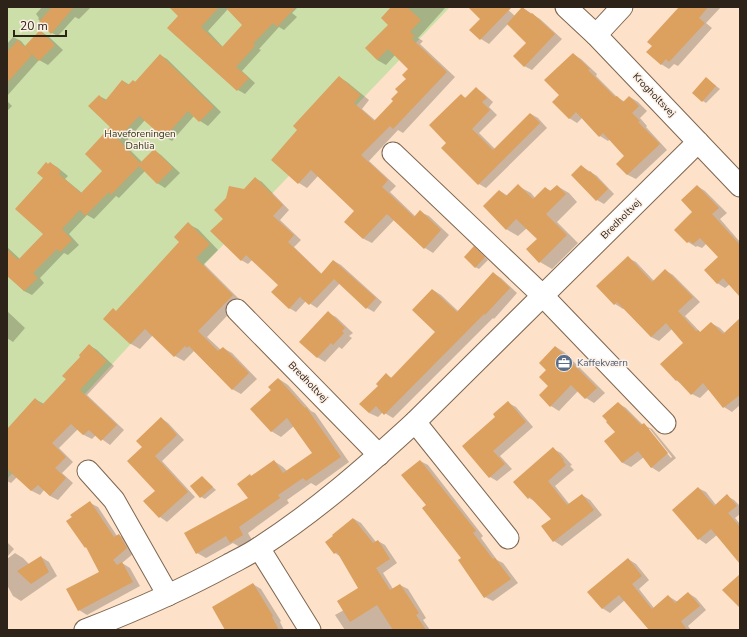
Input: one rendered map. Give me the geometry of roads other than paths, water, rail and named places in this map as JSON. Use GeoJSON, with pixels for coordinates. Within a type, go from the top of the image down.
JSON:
{"type":"FeatureCollection","features":[{"type":"Feature","properties":{"kind":"street","name":"Krogholtsvej"},"geometry":{"type":"LineString","coordinates":[[566,7],[596,35],[740,186]]}},
{"type":"Feature","properties":{"kind":"street"},"geometry":{"type":"LineString","coordinates":[[596,35],[622,7]]}},
{"type":"Feature","properties":{"kind":"street","name":"Bredholtvej"},"geometry":{"type":"LineString","coordinates":[[85,630],[168,596],[214,573],[259,548],[324,502],[415,422],[698,142]]}},
{"type":"Feature","properties":{"kind":"street"},"geometry":{"type":"LineString","coordinates":[[393,153],[543,296],[665,423]]}},
{"type":"Feature","properties":{"kind":"street","name":"Bredholtvej"},"geometry":{"type":"LineString","coordinates":[[237,310],[379,455]]}},
{"type":"Feature","properties":{"kind":"street"},"geometry":{"type":"LineString","coordinates":[[415,422],[508,538]]}},
{"type":"Feature","properties":{"kind":"street"},"geometry":{"type":"LineString","coordinates":[[88,470],[114,500],[168,596]]}},
{"type":"Feature","properties":{"kind":"street"},"geometry":{"type":"LineString","coordinates":[[259,548],[310,630]]}},
{"type":"Feature","properties":{"kind":"place","name":"Kaffekværn"},"geometry":{"type":"Point","coordinates":[564,363]}},
{"type":"Feature","properties":{"kind":"park label","name":"Haveforeningen Dahlia"},"geometry":{"type":"Point","coordinates":[140,140]}}]}
